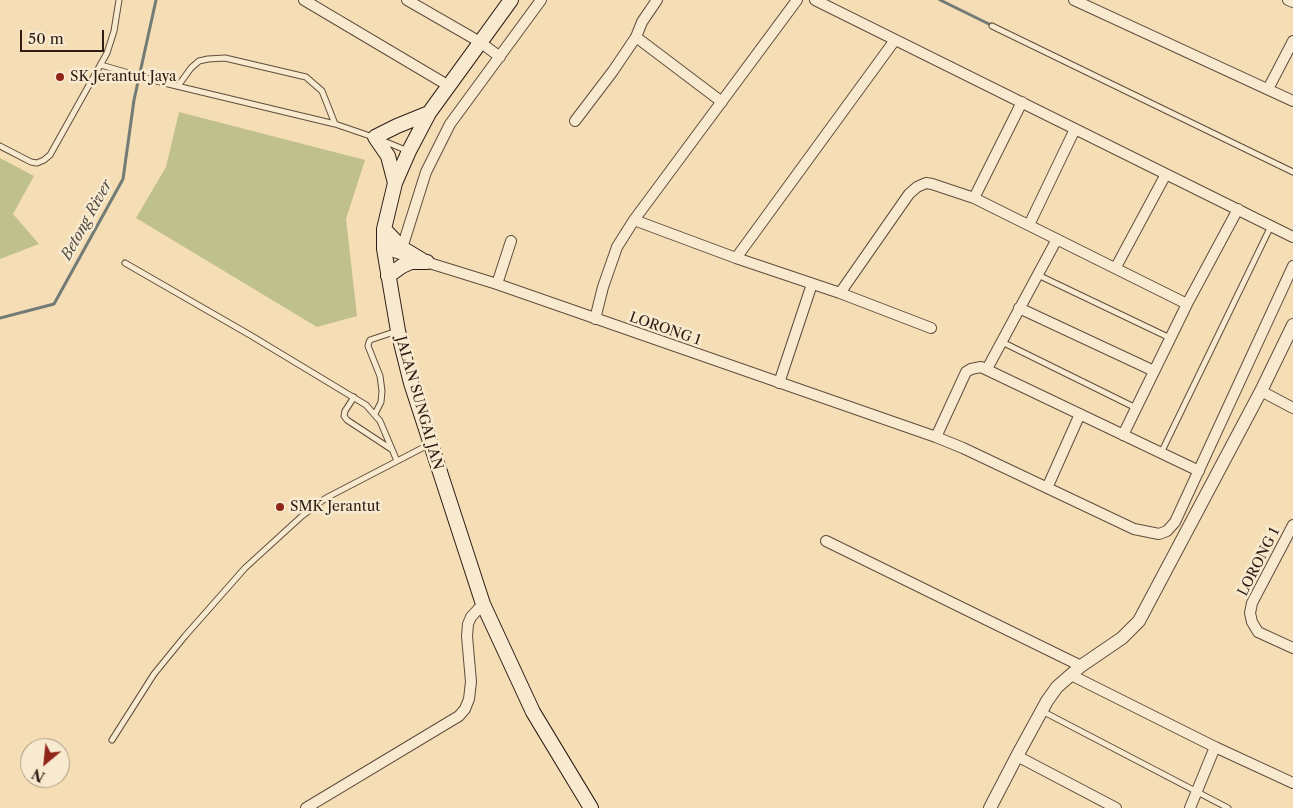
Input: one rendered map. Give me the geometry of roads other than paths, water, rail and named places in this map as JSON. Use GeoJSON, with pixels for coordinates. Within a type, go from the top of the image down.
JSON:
{"type":"FeatureCollection","features":[{"type":"Feature","properties":{"kind":"main road","name":"JALAN SUNGAI JAN"},"geometry":{"type":"LineString","coordinates":[[511,0],[428,113],[408,151],[395,183],[384,229],[384,249],[398,330],[411,382],[483,604],[534,712],[592,808]]}},
{"type":"Feature","properties":{"kind":"main road"},"geometry":{"type":"LineString","coordinates":[[395,183],[388,156],[375,138],[428,113]]}},
{"type":"Feature","properties":{"kind":"main road"},"geometry":{"type":"LineString","coordinates":[[384,229],[402,248],[425,261]]}},
{"type":"Feature","properties":{"kind":"main road"},"geometry":{"type":"LineString","coordinates":[[388,276],[411,262],[425,261]]}},
{"type":"Feature","properties":{"kind":"street"},"geometry":{"type":"LineString","coordinates":[[304,0],[449,86]]}},
{"type":"Feature","properties":{"kind":"street"},"geometry":{"type":"LineString","coordinates":[[408,0],[480,42],[500,57]]}},
{"type":"Feature","properties":{"kind":"street"},"geometry":{"type":"LineString","coordinates":[[402,248],[426,172],[450,124],[542,0]]}},
{"type":"Feature","properties":{"kind":"street"},"geometry":{"type":"LineString","coordinates":[[575,121],[636,37],[642,22],[656,0]]}},
{"type":"Feature","properties":{"kind":"street"},"geometry":{"type":"LineString","coordinates":[[595,319],[617,247],[634,220],[797,0]]}},
{"type":"Feature","properties":{"kind":"street"},"geometry":{"type":"LineString","coordinates":[[815,0],[1293,237]]}},
{"type":"Feature","properties":{"kind":"street"},"geometry":{"type":"LineString","coordinates":[[1074,0],[1293,101]]}},
{"type":"Feature","properties":{"kind":"street"},"geometry":{"type":"LineString","coordinates":[[1288,0],[1293,2]]}},
{"type":"Feature","properties":{"kind":"street"},"geometry":{"type":"LineString","coordinates":[[636,37],[722,102]]}},
{"type":"Feature","properties":{"kind":"street"},"geometry":{"type":"LineString","coordinates":[[736,258],[895,40]]}},
{"type":"Feature","properties":{"kind":"street"},"geometry":{"type":"LineString","coordinates":[[1268,89],[1293,41]]}},
{"type":"Feature","properties":{"kind":"street"},"geometry":{"type":"LineString","coordinates":[[974,198],[1022,102]]}},
{"type":"Feature","properties":{"kind":"street"},"geometry":{"type":"LineString","coordinates":[[1029,225],[1075,129]]}},
{"type":"Feature","properties":{"kind":"street"},"geometry":{"type":"LineString","coordinates":[[1116,268],[1166,174]]}},
{"type":"Feature","properties":{"kind":"street"},"geometry":{"type":"LineString","coordinates":[[840,292],[909,194],[917,187],[926,183],[974,198],[1188,304]]}},
{"type":"Feature","properties":{"kind":"street"},"geometry":{"type":"LineString","coordinates":[[1123,434],[1238,209]]}},
{"type":"Feature","properties":{"kind":"street"},"geometry":{"type":"LineString","coordinates":[[634,220],[736,258],[840,292],[931,328]]}},
{"type":"Feature","properties":{"kind":"street"},"geometry":{"type":"LineString","coordinates":[[987,369],[1057,239]]}},
{"type":"Feature","properties":{"kind":"street"},"geometry":{"type":"LineString","coordinates":[[497,284],[511,241]]}},
{"type":"Feature","properties":{"kind":"street","name":"LORONG 1"},"geometry":{"type":"LineString","coordinates":[[384,249],[497,284],[936,437],[1134,529],[1159,534],[1168,531],[1175,522],[1293,266]]}},
{"type":"Feature","properties":{"kind":"street"},"geometry":{"type":"LineString","coordinates":[[779,383],[812,284]]}},
{"type":"Feature","properties":{"kind":"street"},"geometry":{"type":"LineString","coordinates":[[1019,308],[1154,372]]}},
{"type":"Feature","properties":{"kind":"street"},"geometry":{"type":"LineString","coordinates":[[993,806],[1016,756],[1057,687],[1081,666],[1122,638],[1139,621],[1261,391],[1293,325]]}},
{"type":"Feature","properties":{"kind":"street"},"geometry":{"type":"LineString","coordinates":[[936,437],[966,372],[975,367],[987,369],[1199,471]]}},
{"type":"Feature","properties":{"kind":"street"},"geometry":{"type":"LineString","coordinates":[[1261,391],[1293,408]]}},
{"type":"Feature","properties":{"kind":"street"},"geometry":{"type":"LineString","coordinates":[[1047,488],[1080,414]]}},
{"type":"Feature","properties":{"kind":"street","name":"LORONG 1"},"geometry":{"type":"LineString","coordinates":[[1293,524],[1252,603],[1250,613],[1252,622],[1258,632],[1293,648]]}},
{"type":"Feature","properties":{"kind":"street"},"geometry":{"type":"LineString","coordinates":[[826,541],[1081,666]]}},
{"type":"Feature","properties":{"kind":"street"},"geometry":{"type":"LineString","coordinates":[[306,808],[459,716],[465,710],[469,699],[471,682],[467,636],[468,624],[471,617],[483,604]]}},
{"type":"Feature","properties":{"kind":"street"},"geometry":{"type":"LineString","coordinates":[[1071,675],[1215,747],[1293,783]]}},
{"type":"Feature","properties":{"kind":"street"},"geometry":{"type":"LineString","coordinates":[[1190,808],[1215,747]]}},
{"type":"Feature","properties":{"kind":"street"},"geometry":{"type":"LineString","coordinates":[[1016,756],[1116,808]]}},
{"type":"Feature","properties":{"kind":"lane"},"geometry":{"type":"LineString","coordinates":[[0,146],[31,162],[37,163],[50,155],[101,65],[114,31],[119,0]]}},
{"type":"Feature","properties":{"kind":"lane"},"geometry":{"type":"LineString","coordinates":[[992,26],[1293,172]]}},
{"type":"Feature","properties":{"kind":"lane"},"geometry":{"type":"LineString","coordinates":[[178,86],[191,68],[199,61],[217,58],[225,58],[306,77],[322,92],[335,124]]}},
{"type":"Feature","properties":{"kind":"lane"},"geometry":{"type":"LineString","coordinates":[[101,65],[160,82],[335,124],[408,151]]}},
{"type":"Feature","properties":{"kind":"lane"},"geometry":{"type":"LineString","coordinates":[[1161,453],[1271,226]]}},
{"type":"Feature","properties":{"kind":"lane"},"geometry":{"type":"LineString","coordinates":[[125,264],[250,334],[354,397],[375,414],[380,421],[397,461]]}},
{"type":"Feature","properties":{"kind":"lane"},"geometry":{"type":"LineString","coordinates":[[1037,274],[1170,339]]}},
{"type":"Feature","properties":{"kind":"lane"},"geometry":{"type":"LineString","coordinates":[[375,414],[382,391],[380,376],[368,346],[369,342],[398,330]]}},
{"type":"Feature","properties":{"kind":"lane"},"geometry":{"type":"LineString","coordinates":[[1002,342],[1136,408]]}},
{"type":"Feature","properties":{"kind":"lane"},"geometry":{"type":"LineString","coordinates":[[354,397],[344,416],[347,420],[392,449]]}},
{"type":"Feature","properties":{"kind":"lane"},"geometry":{"type":"LineString","coordinates":[[112,740],[154,674],[185,636],[246,568],[302,516],[326,498],[431,444]]}},
{"type":"Feature","properties":{"kind":"lane"},"geometry":{"type":"LineString","coordinates":[[1042,710],[1228,808]]}},
{"type":"Feature","properties":{"kind":"waterway","name":"Betong River"},"geometry":{"type":"LineString","coordinates":[[0,318],[54,304],[123,179],[134,100],[156,0]]}},
{"type":"Feature","properties":{"kind":"waterway"},"geometry":{"type":"LineString","coordinates":[[940,0],[993,26]]}},
{"type":"Feature","properties":{"kind":"place","name":"SK Jerantut Jaya"},"geometry":{"type":"Point","coordinates":[60,77]}},
{"type":"Feature","properties":{"kind":"place","name":"SMK Jerantut"},"geometry":{"type":"Point","coordinates":[280,507]}}]}
